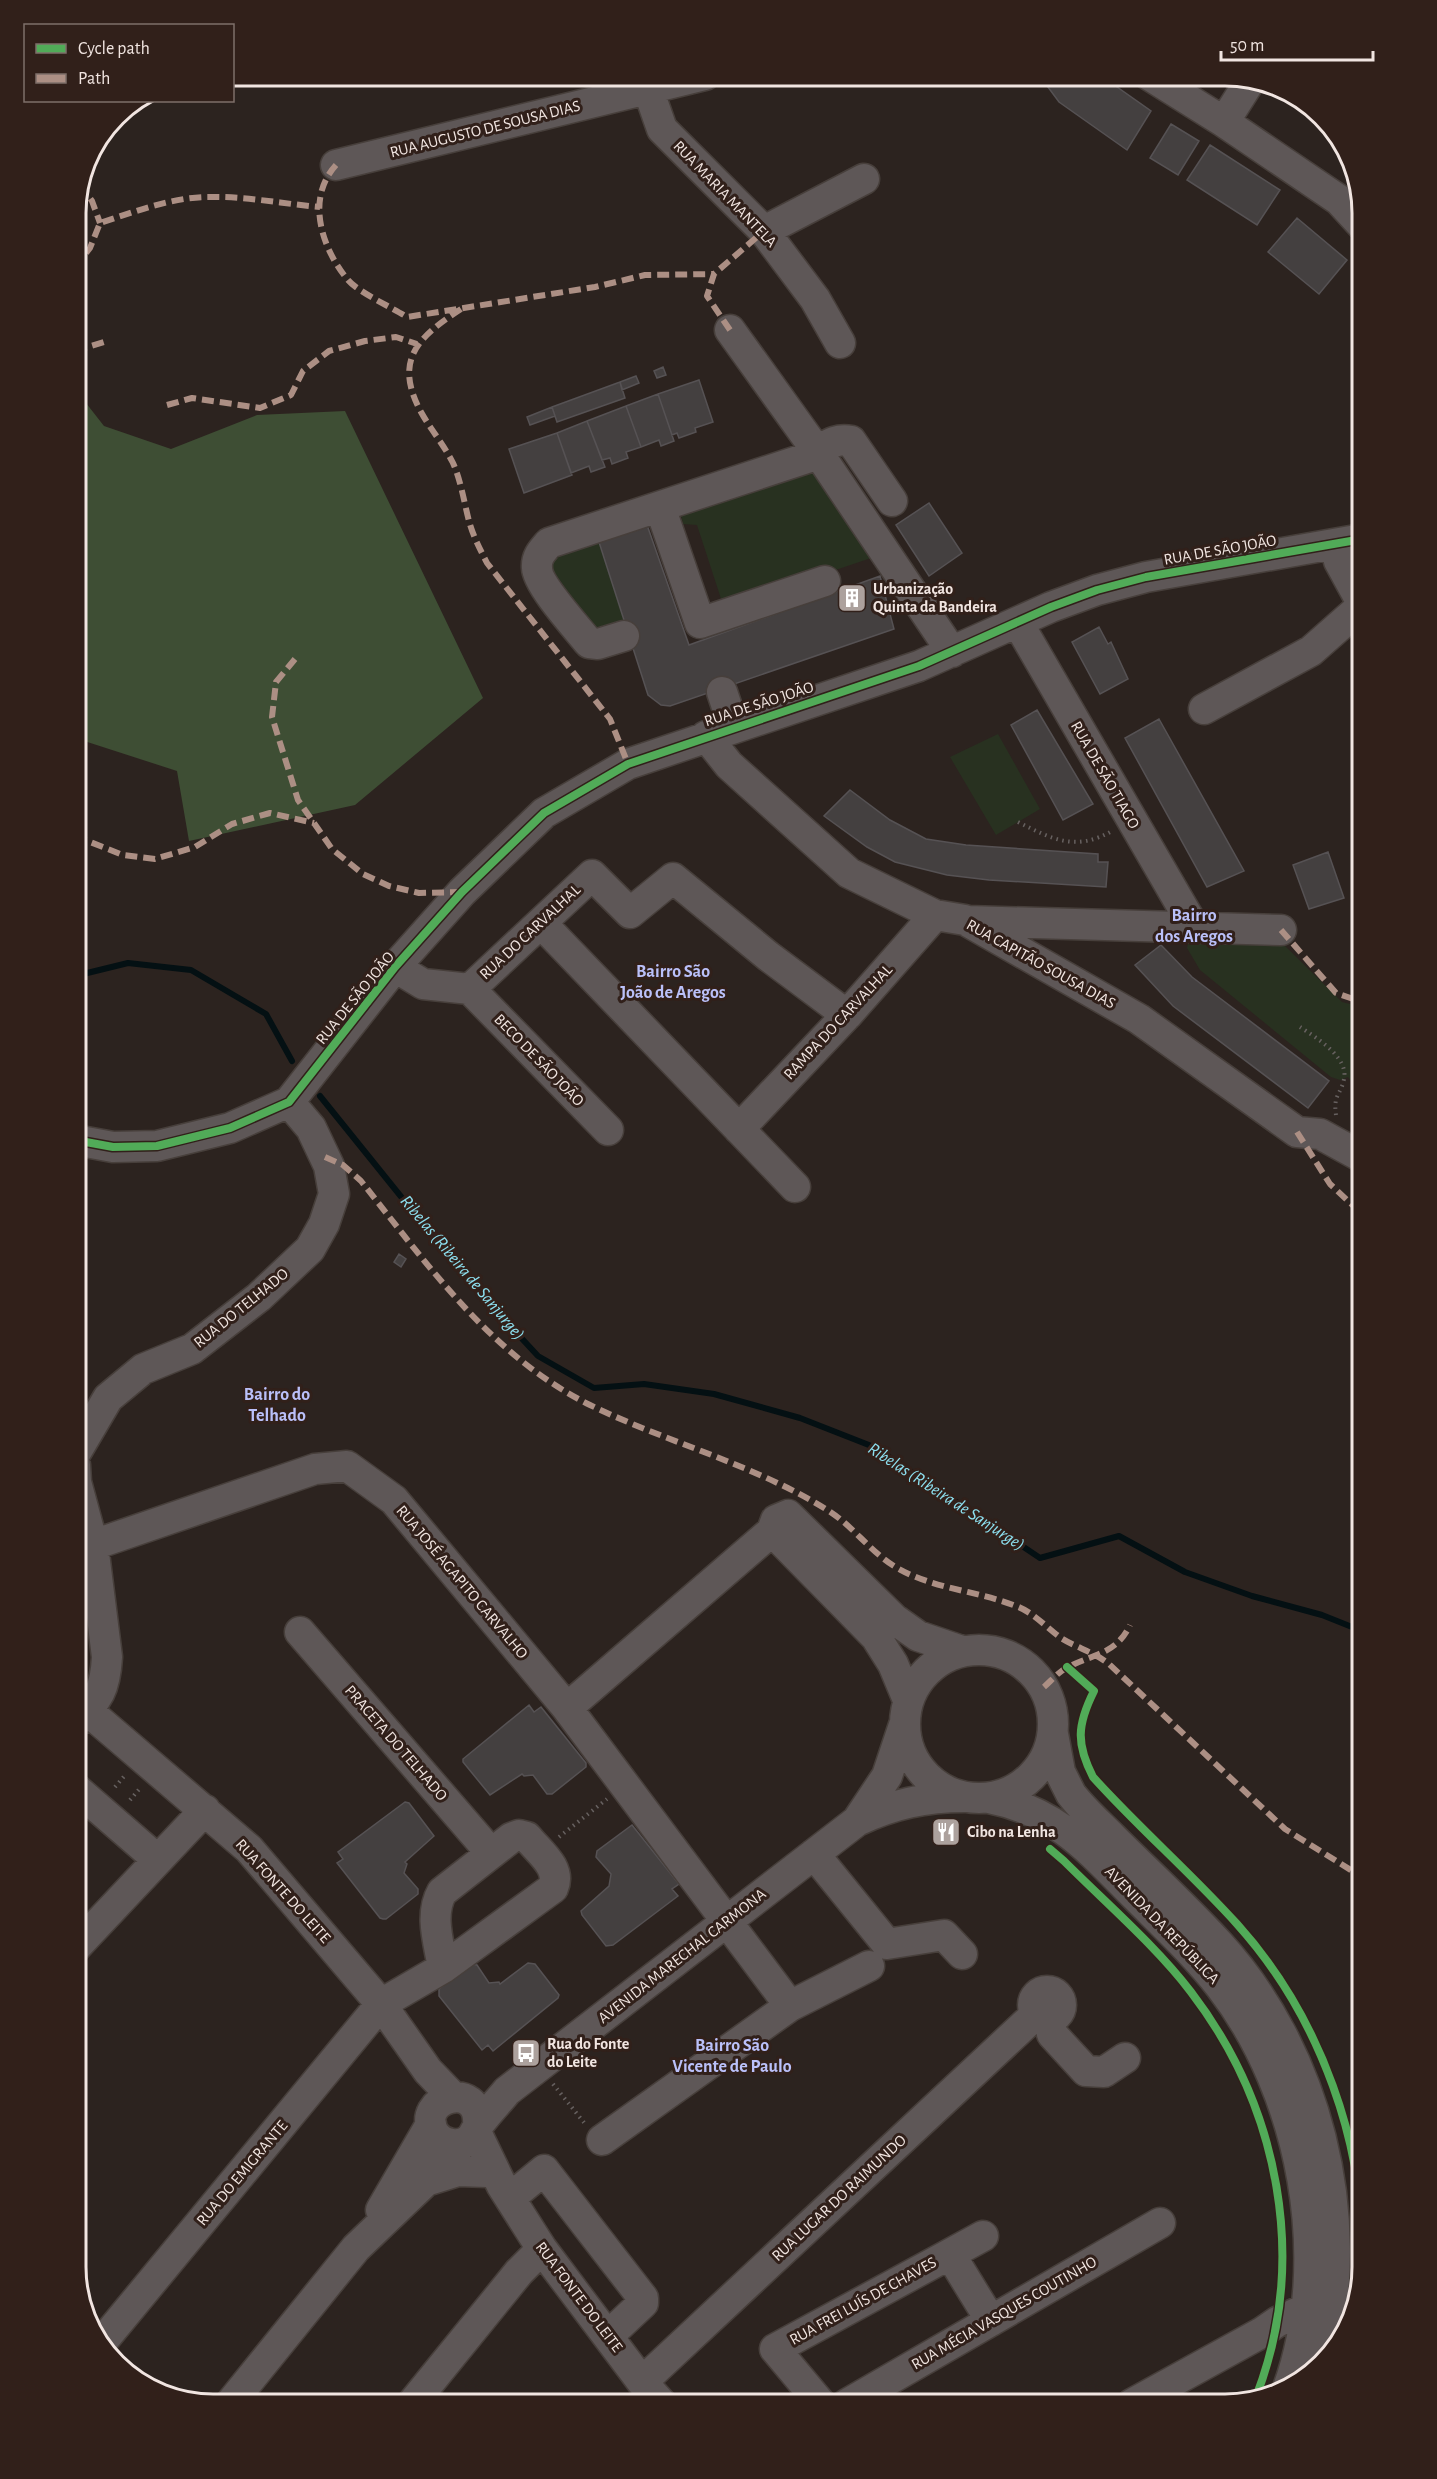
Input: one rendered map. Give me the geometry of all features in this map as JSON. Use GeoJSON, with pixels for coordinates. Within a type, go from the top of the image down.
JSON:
{"type":"FeatureCollection","features":[{"type":"Feature","properties":{"kind":"street","name":"RUA AUGUSTO DE SOUSA DIAS"},"geometry":{"type":"LineString","coordinates":[[336,165],[626,86]]}},
{"type":"Feature","properties":{"kind":"street","name":"RUA MARIA MANTELA"},"geometry":{"type":"LineString","coordinates":[[643,86],[662,129],[764,231],[815,299],[840,344]]}},
{"type":"Feature","properties":{"kind":"street"},"geometry":{"type":"LineString","coordinates":[[1167,86],[1339,200],[1352,214]]}},
{"type":"Feature","properties":{"kind":"street"},"geometry":{"type":"LineString","coordinates":[[1224,122],[1246,88]]}},
{"type":"Feature","properties":{"kind":"street"},"geometry":{"type":"LineString","coordinates":[[764,231],[864,179]]}},
{"type":"Feature","properties":{"kind":"street"},"geometry":{"type":"LineString","coordinates":[[730,330],[818,452],[952,652]]}},
{"type":"Feature","properties":{"kind":"street"},"geometry":{"type":"LineString","coordinates":[[624,636],[597,644],[589,643],[541,582],[536,569],[539,554],[549,543],[818,452],[833,441],[842,439],[850,441],[892,501]]}},
{"type":"Feature","properties":{"kind":"street"},"geometry":{"type":"LineString","coordinates":[[660,507],[700,623],[825,581]]}},
{"type":"Feature","properties":{"kind":"street"},"geometry":{"type":"LineString","coordinates":[[1348,542],[1340,561],[1352,585]]}},
{"type":"Feature","properties":{"kind":"street","name":"RUA DE SÃO JOÃO"},"geometry":{"type":"LineString","coordinates":[[289,1102],[395,968],[462,892],[544,813],[628,764],[919,666],[1097,590],[1146,577],[1348,542]]}},
{"type":"Feature","properties":{"kind":"street"},"geometry":{"type":"LineString","coordinates":[[1204,709],[1311,651],[1352,614]]}},
{"type":"Feature","properties":{"kind":"street","name":"RUA DE SÃO TIAGO"},"geometry":{"type":"LineString","coordinates":[[1018,623],[1194,927]]}},
{"type":"Feature","properties":{"kind":"street"},"geometry":{"type":"LineString","coordinates":[[722,692],[734,728]]}},
{"type":"Feature","properties":{"kind":"street","name":"RUA CAPITÃO SOUSA DIAS"},"geometry":{"type":"LineString","coordinates":[[706,736],[729,765],[849,873],[935,915],[965,920],[1139,1019],[1297,1132],[1320,1134],[1352,1152]]}},
{"type":"Feature","properties":{"kind":"street","name":"RUA DO CARVALHAL"},"geometry":{"type":"LineString","coordinates":[[395,968],[423,984],[470,989],[592,875],[630,913],[673,878],[768,956],[847,1015]]}},
{"type":"Feature","properties":{"kind":"street","name":"RAMPA DO CARVALHAL"},"geometry":{"type":"LineString","coordinates":[[739,1129],[847,1015],[935,915]]}},
{"type":"Feature","properties":{"kind":"street"},"geometry":{"type":"LineString","coordinates":[[965,920],[1281,930]]}},
{"type":"Feature","properties":{"kind":"street"},"geometry":{"type":"LineString","coordinates":[[541,923],[795,1187]]}},
{"type":"Feature","properties":{"kind":"street","name":"BECO DE SÃO JOÃO"},"geometry":{"type":"LineString","coordinates":[[470,989],[608,1130]]}},
{"type":"Feature","properties":{"kind":"street"},"geometry":{"type":"LineString","coordinates":[[86,1142],[113,1147],[157,1146],[230,1128],[289,1102]]}},
{"type":"Feature","properties":{"kind":"street","name":"RUA DO TELHADO"},"geometry":{"type":"LineString","coordinates":[[86,1435],[108,1398],[143,1369],[192,1349],[259,1297],[310,1249],[324,1224],[334,1194],[329,1166],[311,1128],[289,1102]]}},
{"type":"Feature","properties":{"kind":"street","name":"RUA JOSÉ AGAPITO CARVALHO"},"geometry":{"type":"LineString","coordinates":[[93,1545],[315,1468],[347,1466],[394,1500],[567,1708],[790,2006]]}},
{"type":"Feature","properties":{"kind":"street"},"geometry":{"type":"LineString","coordinates":[[567,1708],[772,1531],[776,1520],[788,1515],[894,1619],[918,1636],[962,1651]]}},
{"type":"Feature","properties":{"kind":"street"},"geometry":{"type":"LineString","coordinates":[[86,1519],[93,1545],[107,1657],[106,1676],[101,1694],[86,1706]]}},
{"type":"Feature","properties":{"kind":"street"},"geometry":{"type":"LineString","coordinates":[[772,1531],[876,1637],[893,1664],[906,1713],[909,1750],[921,1772],[941,1789],[977,1798],[1012,1791],[1032,1777],[1046,1757],[1053,1734],[1053,1710],[1044,1688],[1029,1668],[1009,1655],[986,1650],[962,1651],[939,1661],[920,1678],[906,1713]]}},
{"type":"Feature","properties":{"kind":"street","name":"PRACETA DO TELHADO"},"geometry":{"type":"LineString","coordinates":[[300,1632],[491,1853]]}},
{"type":"Feature","properties":{"kind":"street","name":"AVENIDA MARECHAL CARMONA"},"geometry":{"type":"LineString","coordinates":[[857,1821],[887,1776],[906,1713]]}},
{"type":"Feature","properties":{"kind":"street","name":"RUA FONTE DO LEITE"},"geometry":{"type":"LineString","coordinates":[[86,1716],[205,1810],[249,1849],[381,2004],[428,2071],[457,2122],[545,2253],[652,2393]]}},
{"type":"Feature","properties":{"kind":"street","name":"AVENIDA DA REPÚBLICA"},"geometry":{"type":"LineString","coordinates":[[1053,1734],[1060,1772],[1071,1794],[1218,1943],[1264,2006],[1292,2058],[1306,2091],[1319,2133],[1328,2170],[1335,2230],[1335,2274],[1325,2344]]}},
{"type":"Feature","properties":{"kind":"street","name":"AVENIDA MARECHAL CARMONA"},"geometry":{"type":"LineString","coordinates":[[457,2122],[507,2091],[857,1821],[906,1802],[935,1797],[977,1798]]}},
{"type":"Feature","properties":{"kind":"street"},"geometry":{"type":"LineString","coordinates":[[86,1798],[158,1860]]}},
{"type":"Feature","properties":{"kind":"street","name":"AVENIDA DA REPÚBLICA"},"geometry":{"type":"LineString","coordinates":[[977,1798],[1017,1804],[1038,1812],[1054,1821],[1092,1853],[1198,1960],[1221,1987],[1263,2055],[1280,2095],[1302,2172],[1308,2232],[1309,2272],[1305,2310],[1291,2374]]}},
{"type":"Feature","properties":{"kind":"street"},"geometry":{"type":"LineString","coordinates":[[86,1936],[205,1810]]}},
{"type":"Feature","properties":{"kind":"street"},"geometry":{"type":"LineString","coordinates":[[381,2004],[443,1968],[553,1888],[557,1880],[555,1870],[527,1836],[519,1835],[511,1838],[442,1892],[436,1901],[434,1914],[443,1968]]}},
{"type":"Feature","properties":{"kind":"street"},"geometry":{"type":"LineString","coordinates":[[814,1854],[887,1944],[944,1935],[962,1954]]}},
{"type":"Feature","properties":{"kind":"street"},"geometry":{"type":"LineString","coordinates":[[602,2140],[790,2006],[869,1966]]}},
{"type":"Feature","properties":{"kind":"street","name":"RUA DO EMIGRANTE"},"geometry":{"type":"LineString","coordinates":[[107,2336],[381,2004]]}},
{"type":"Feature","properties":{"kind":"street","name":"RUA LUGAR DO RAIMUNDO"},"geometry":{"type":"LineString","coordinates":[[642,2382],[1042,2017],[1052,2034],[1086,2071],[1104,2072],[1125,2058]]}},
{"type":"Feature","properties":{"kind":"street"},"geometry":{"type":"LineString","coordinates":[[356,2248],[426,2181],[457,2122]]}},
{"type":"Feature","properties":{"kind":"street"},"geometry":{"type":"LineString","coordinates":[[239,2393],[356,2248],[393,2190],[457,2122]]}},
{"type":"Feature","properties":{"kind":"street"},"geometry":{"type":"LineString","coordinates":[[426,2181],[458,2171],[500,2185],[544,2170],[642,2298],[643,2303],[608,2336]]}},
{"type":"Feature","properties":{"kind":"street","name":"RUA MÉCIA VASQUES COUTINHO"},"geometry":{"type":"LineString","coordinates":[[865,2394],[1160,2223]]}},
{"type":"Feature","properties":{"kind":"street"},"geometry":{"type":"LineString","coordinates":[[421,2393],[519,2272],[587,2226]]}},
{"type":"Feature","properties":{"kind":"street","name":"RUA FREI LUÍS DE CHAVES"},"geometry":{"type":"LineString","coordinates":[[812,2394],[775,2349],[983,2236]]}},
{"type":"Feature","properties":{"kind":"street","name":"RUA FREI LUÍS DE CHAVES"},"geometry":{"type":"LineString","coordinates":[[950,2254],[991,2321]]}},
{"type":"Feature","properties":{"kind":"street"},"geometry":{"type":"LineString","coordinates":[[1150,2394],[1277,2322],[1305,2310]]}},
{"type":"Feature","properties":{"kind":"path"},"geometry":{"type":"LineString","coordinates":[[1018,822],[1049,838],[1076,843],[1102,837],[1131,821]]}},
{"type":"Feature","properties":{"kind":"path"},"geometry":{"type":"LineString","coordinates":[[1300,1027],[1328,1046],[1345,1073],[1334,1106],[1352,1148]]}},
{"type":"Feature","properties":{"kind":"path"},"geometry":{"type":"LineString","coordinates":[[115,1787],[127,1774]]}},
{"type":"Feature","properties":{"kind":"path"},"geometry":{"type":"LineString","coordinates":[[540,1853],[625,1785]]}},
{"type":"Feature","properties":{"kind":"path"},"geometry":{"type":"LineString","coordinates":[[130,1800],[142,1787]]}},
{"type":"Feature","properties":{"kind":"path"},"geometry":{"type":"LineString","coordinates":[[544,2089],[552,2082],[594,2134],[602,2140]]}},
{"type":"Feature","properties":{"kind":"green space"},"geometry":{"type":"Polygon","coordinates":[[[86,403],[104,426],[171,449],[257,415],[345,411],[483,698],[355,805],[189,841],[177,771],[86,742],[86,403]]]}},
{"type":"Feature","properties":{"kind":"green space"},"geometry":{"type":"Polygon","coordinates":[[[814,471],[874,557],[724,608],[697,525],[683,524],[681,515],[814,471]]]}},
{"type":"Feature","properties":{"kind":"green space"},"geometry":{"type":"Polygon","coordinates":[[[598,539],[624,620],[595,628],[550,575],[550,558],[598,539]]]}},
{"type":"Feature","properties":{"kind":"green space"},"geometry":{"type":"Polygon","coordinates":[[[998,734],[1040,809],[996,835],[950,757],[998,734]]]}},
{"type":"Feature","properties":{"kind":"green space"},"geometry":{"type":"Polygon","coordinates":[[[1189,940],[1282,943],[1342,1002],[1352,1004],[1352,1082],[1348,1077],[1340,1080],[1331,1077],[1200,970],[1187,948],[1189,940]]]}},
{"type":"Feature","properties":{"kind":"building"},"geometry":{"type":"Polygon","coordinates":[[[1047,86],[1116,86],[1151,111],[1127,150],[1059,102],[1047,86]]]}},
{"type":"Feature","properties":{"kind":"building"},"geometry":{"type":"Polygon","coordinates":[[[1171,124],[1199,141],[1178,175],[1150,158],[1171,124]]]}},
{"type":"Feature","properties":{"kind":"building"},"geometry":{"type":"Polygon","coordinates":[[[1210,145],[1280,190],[1257,225],[1187,180],[1210,145]]]}},
{"type":"Feature","properties":{"kind":"building"},"geometry":{"type":"Polygon","coordinates":[[[1297,218],[1347,260],[1319,294],[1268,252],[1297,218]]]}},
{"type":"Feature","properties":{"kind":"building"},"geometry":{"type":"Polygon","coordinates":[[[663,367],[666,375],[657,378],[654,371],[663,367]]]}},
{"type":"Feature","properties":{"kind":"building"},"geometry":{"type":"Polygon","coordinates":[[[636,376],[639,383],[622,390],[620,382],[636,376]]]}},
{"type":"Feature","properties":{"kind":"building"},"geometry":{"type":"Polygon","coordinates":[[[699,380],[713,422],[695,428],[696,432],[679,438],[677,433],[672,435],[658,394],[699,380]]]}},
{"type":"Feature","properties":{"kind":"building"},"geometry":{"type":"Polygon","coordinates":[[[620,382],[625,398],[557,422],[552,407],[620,382]]]}},
{"type":"Feature","properties":{"kind":"building"},"geometry":{"type":"Polygon","coordinates":[[[658,394],[674,441],[661,446],[659,440],[641,447],[626,406],[658,394]]]}},
{"type":"Feature","properties":{"kind":"building"},"geometry":{"type":"Polygon","coordinates":[[[626,406],[641,447],[626,452],[628,458],[612,464],[610,458],[602,460],[587,421],[626,406]]]}},
{"type":"Feature","properties":{"kind":"building"},"geometry":{"type":"Polygon","coordinates":[[[552,407],[555,416],[530,425],[527,417],[552,407]]]}},
{"type":"Feature","properties":{"kind":"building"},"geometry":{"type":"Polygon","coordinates":[[[587,421],[605,467],[591,472],[589,466],[571,473],[557,433],[587,421]]]}},
{"type":"Feature","properties":{"kind":"building"},"geometry":{"type":"Polygon","coordinates":[[[557,433],[572,475],[524,493],[509,449],[557,433]]]}},
{"type":"Feature","properties":{"kind":"building"},"geometry":{"type":"Polygon","coordinates":[[[929,503],[962,553],[929,576],[896,525],[929,503]]]}},
{"type":"Feature","properties":{"kind":"building","name":"Urbanização Quinta da Bandeira"},"geometry":{"type":"Polygon","coordinates":[[[646,522],[689,645],[880,576],[894,629],[670,706],[661,705],[648,695],[598,539],[646,522]]]}},
{"type":"Feature","properties":{"kind":"building"},"geometry":{"type":"Polygon","coordinates":[[[1099,627],[1108,644],[1111,642],[1128,679],[1100,694],[1072,642],[1099,627]]]}},
{"type":"Feature","properties":{"kind":"building"},"geometry":{"type":"Polygon","coordinates":[[[1037,710],[1093,804],[1063,820],[1011,725],[1037,710]]]}},
{"type":"Feature","properties":{"kind":"building"},"geometry":{"type":"Polygon","coordinates":[[[1159,719],[1244,871],[1207,887],[1125,738],[1159,719]]]}},
{"type":"Feature","properties":{"kind":"building"},"geometry":{"type":"Polygon","coordinates":[[[850,790],[890,820],[926,839],[966,845],[1098,854],[1098,862],[1108,862],[1106,887],[989,880],[947,875],[895,862],[867,847],[824,816],[850,790]]]}},
{"type":"Feature","properties":{"kind":"building"},"geometry":{"type":"Polygon","coordinates":[[[1328,852],[1344,898],[1309,909],[1293,865],[1328,852]]]}},
{"type":"Feature","properties":{"kind":"building"},"geometry":{"type":"Polygon","coordinates":[[[1161,945],[1192,977],[1329,1081],[1308,1108],[1173,1006],[1135,965],[1161,945]]]}},
{"type":"Feature","properties":{"kind":"building"},"geometry":{"type":"Polygon","coordinates":[[[399,1254],[406,1259],[401,1267],[394,1262],[399,1254]]]}},
{"type":"Feature","properties":{"kind":"building"},"geometry":{"type":"Polygon","coordinates":[[[529,1705],[534,1712],[541,1707],[586,1763],[586,1767],[552,1794],[547,1794],[533,1775],[524,1776],[522,1774],[490,1795],[463,1762],[463,1759],[529,1705]]]}},
{"type":"Feature","properties":{"kind":"building"},"geometry":{"type":"Polygon","coordinates":[[[405,1802],[409,1803],[434,1836],[405,1862],[407,1864],[404,1873],[418,1889],[418,1894],[383,1919],[337,1863],[343,1859],[338,1852],[405,1802]]]}},
{"type":"Feature","properties":{"kind":"building"},"geometry":{"type":"Polygon","coordinates":[[[632,1825],[679,1884],[672,1889],[678,1896],[613,1945],[606,1946],[581,1911],[609,1886],[611,1874],[596,1857],[597,1851],[632,1825]]]}},
{"type":"Feature","properties":{"kind":"building"},"geometry":{"type":"Polygon","coordinates":[[[528,1963],[535,1964],[559,1995],[558,1998],[493,2051],[488,2045],[482,2050],[439,1996],[439,1989],[472,1964],[477,1965],[489,1983],[499,1982],[500,1984],[528,1963]]]}},
{"type":"Feature","properties":{"kind":"waterway","name":"Ribelas (Ribeira de Sanjurge)"},"geometry":{"type":"LineString","coordinates":[[86,973],[128,963],[191,970],[266,1014],[292,1061]]}},
{"type":"Feature","properties":{"kind":"waterway","name":"Ribelas (Ribeira de Sanjurge)"},"geometry":{"type":"LineString","coordinates":[[320,1096],[473,1286],[538,1356],[594,1388],[644,1384],[714,1394],[800,1418],[874,1447],[1040,1558],[1119,1536],[1185,1572],[1252,1596],[1322,1615],[1352,1627]]}},
{"type":"Feature","properties":{"kind":"marked path"},"geometry":{"type":"LineString","coordinates":[[336,165],[321,193],[319,208],[321,224],[331,254],[353,285],[407,317],[595,287],[645,275],[714,274]]}},
{"type":"Feature","properties":{"kind":"marked path"},"geometry":{"type":"LineString","coordinates":[[87,194],[100,223]]}},
{"type":"Feature","properties":{"kind":"marked path"},"geometry":{"type":"LineString","coordinates":[[86,253],[100,223],[167,202],[223,197],[320,207]]}},
{"type":"Feature","properties":{"kind":"marked path"},"geometry":{"type":"LineString","coordinates":[[730,330],[707,296],[714,274],[764,231]]}},
{"type":"Feature","properties":{"kind":"marked path"},"geometry":{"type":"LineString","coordinates":[[461,309],[422,340],[414,352],[409,378],[413,394],[421,412],[453,463],[471,527],[487,563],[610,719],[628,764]]}},
{"type":"Feature","properties":{"kind":"marked path"},"geometry":{"type":"LineString","coordinates":[[167,405],[192,398],[260,408],[291,395],[303,371],[329,351],[365,341],[396,337],[417,344]]}},
{"type":"Feature","properties":{"kind":"marked path"},"geometry":{"type":"LineString","coordinates":[[86,348],[104,342]]}},
{"type":"Feature","properties":{"kind":"marked path"},"geometry":{"type":"LineString","coordinates":[[295,659],[276,682],[272,717],[298,800],[332,849],[363,874],[389,886],[419,893],[462,892]]}},
{"type":"Feature","properties":{"kind":"marked path"},"geometry":{"type":"LineString","coordinates":[[86,840],[123,855],[155,859],[195,847],[232,824],[270,813],[314,823]]}},
{"type":"Feature","properties":{"kind":"marked path"},"geometry":{"type":"LineString","coordinates":[[1281,930],[1336,993],[1352,999]]}},
{"type":"Feature","properties":{"kind":"marked path"},"geometry":{"type":"LineString","coordinates":[[1297,1132],[1330,1184],[1352,1205]]}},
{"type":"Feature","properties":{"kind":"marked path"},"geometry":{"type":"LineString","coordinates":[[325,1157],[343,1165],[361,1181],[411,1245],[464,1306],[492,1335],[554,1385],[620,1419],[741,1467],[800,1495],[829,1511],[890,1563],[913,1576],[1002,1601],[1028,1612],[1061,1638],[1109,1664],[1285,1829],[1352,1871]]}},
{"type":"Feature","properties":{"kind":"marked path"},"geometry":{"type":"LineString","coordinates":[[1044,1687],[1066,1668],[1104,1652],[1119,1642],[1130,1625]]}},
{"type":"Feature","properties":{"kind":"cycle path"},"geometry":{"type":"LineString","coordinates":[[86,1142],[113,1147],[157,1146],[230,1128],[289,1102],[395,967],[462,892],[544,813],[628,764],[919,666],[1051,607],[1097,590],[1146,577],[1352,541]]}},
{"type":"Feature","properties":{"kind":"cycle path"},"geometry":{"type":"LineString","coordinates":[[1067,1667],[1094,1691],[1084,1714],[1081,1734],[1081,1744],[1093,1777],[1237,1924],[1266,1960],[1292,1999],[1314,2041],[1333,2086],[1352,2154]]}},
{"type":"Feature","properties":{"kind":"cycle path"},"geometry":{"type":"LineString","coordinates":[[1050,1849],[1163,1958],[1191,1992],[1221,2037],[1246,2085],[1264,2135],[1276,2186],[1282,2239],[1281,2292],[1272,2345],[1258,2389]]}},
{"type":"Feature","properties":{"kind":"place","name":"Urbanização Quinta da Bandeira"},"geometry":{"type":"Point","coordinates":[852,598]}},
{"type":"Feature","properties":{"kind":"place","name":"Cibo na Lenha"},"geometry":{"type":"Point","coordinates":[946,1832]}},
{"type":"Feature","properties":{"kind":"place","name":"Rua do Fonte do Leite"},"geometry":{"type":"Point","coordinates":[526,2053]}},
{"type":"Feature","properties":{"kind":"district","name":"Bairro dos Aregos"},"geometry":{"type":"Point","coordinates":[1194,926]}},
{"type":"Feature","properties":{"kind":"district","name":"Bairro São João de Aregos"},"geometry":{"type":"Point","coordinates":[673,982]}},
{"type":"Feature","properties":{"kind":"district","name":"Bairro do Telhado"},"geometry":{"type":"Point","coordinates":[277,1405]}},
{"type":"Feature","properties":{"kind":"district","name":"Bairro São Vicente de Paulo"},"geometry":{"type":"Point","coordinates":[732,2056]}}]}
